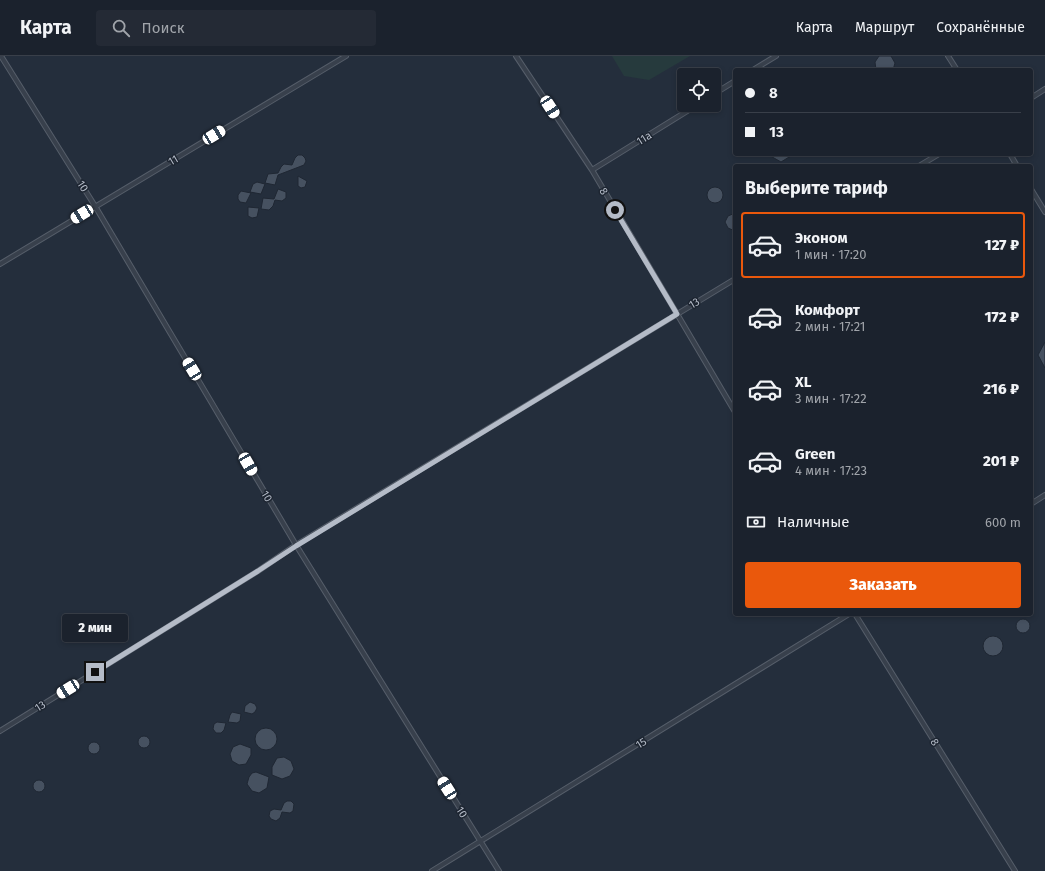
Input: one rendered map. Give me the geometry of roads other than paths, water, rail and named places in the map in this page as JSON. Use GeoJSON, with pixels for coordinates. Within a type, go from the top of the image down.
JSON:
{"type":"FeatureCollection","features":[{"type":"Feature","properties":{"kind":"lane","name":"10"},"geometry":{"type":"LineString","coordinates":[[1,56],[95,206],[296,546],[499,871]]}},
{"type":"Feature","properties":{"kind":"lane","name":"11"},"geometry":{"type":"LineString","coordinates":[[0,264],[346,56]]}},
{"type":"Feature","properties":{"kind":"lane","name":"8"},"geometry":{"type":"LineString","coordinates":[[516,56],[592,170],[733,409]]}},
{"type":"Feature","properties":{"kind":"lane"},"geometry":{"type":"LineString","coordinates":[[756,68],[776,56]]}},
{"type":"Feature","properties":{"kind":"lane"},"geometry":{"type":"LineString","coordinates":[[948,56],[956,68]]}},
{"type":"Feature","properties":{"kind":"lane"},"geometry":{"type":"LineString","coordinates":[[721,90],[733,82]]}},
{"type":"Feature","properties":{"kind":"lane"},"geometry":{"type":"LineString","coordinates":[[1033,97],[1045,89]]}},
{"type":"Feature","properties":{"kind":"lane","name":"11a"},"geometry":{"type":"LineString","coordinates":[[592,170],[686,112]]}},
{"type":"Feature","properties":{"kind":"lane"},"geometry":{"type":"LineString","coordinates":[[922,164],[936,156]]}},
{"type":"Feature","properties":{"kind":"lane"},"geometry":{"type":"LineString","coordinates":[[1033,192],[1045,212]]}},
{"type":"Feature","properties":{"kind":"lane","name":"13"},"geometry":{"type":"LineString","coordinates":[[0,731],[296,546],[733,280]]}},
{"type":"Feature","properties":{"kind":"lane"},"geometry":{"type":"LineString","coordinates":[[1033,503],[1045,495]]}},
{"type":"Feature","properties":{"kind":"lane","name":"15"},"geometry":{"type":"LineString","coordinates":[[432,871],[846,616]]}},
{"type":"Feature","properties":{"kind":"lane","name":"8"},"geometry":{"type":"LineString","coordinates":[[856,616],[1015,871]]}}]}
